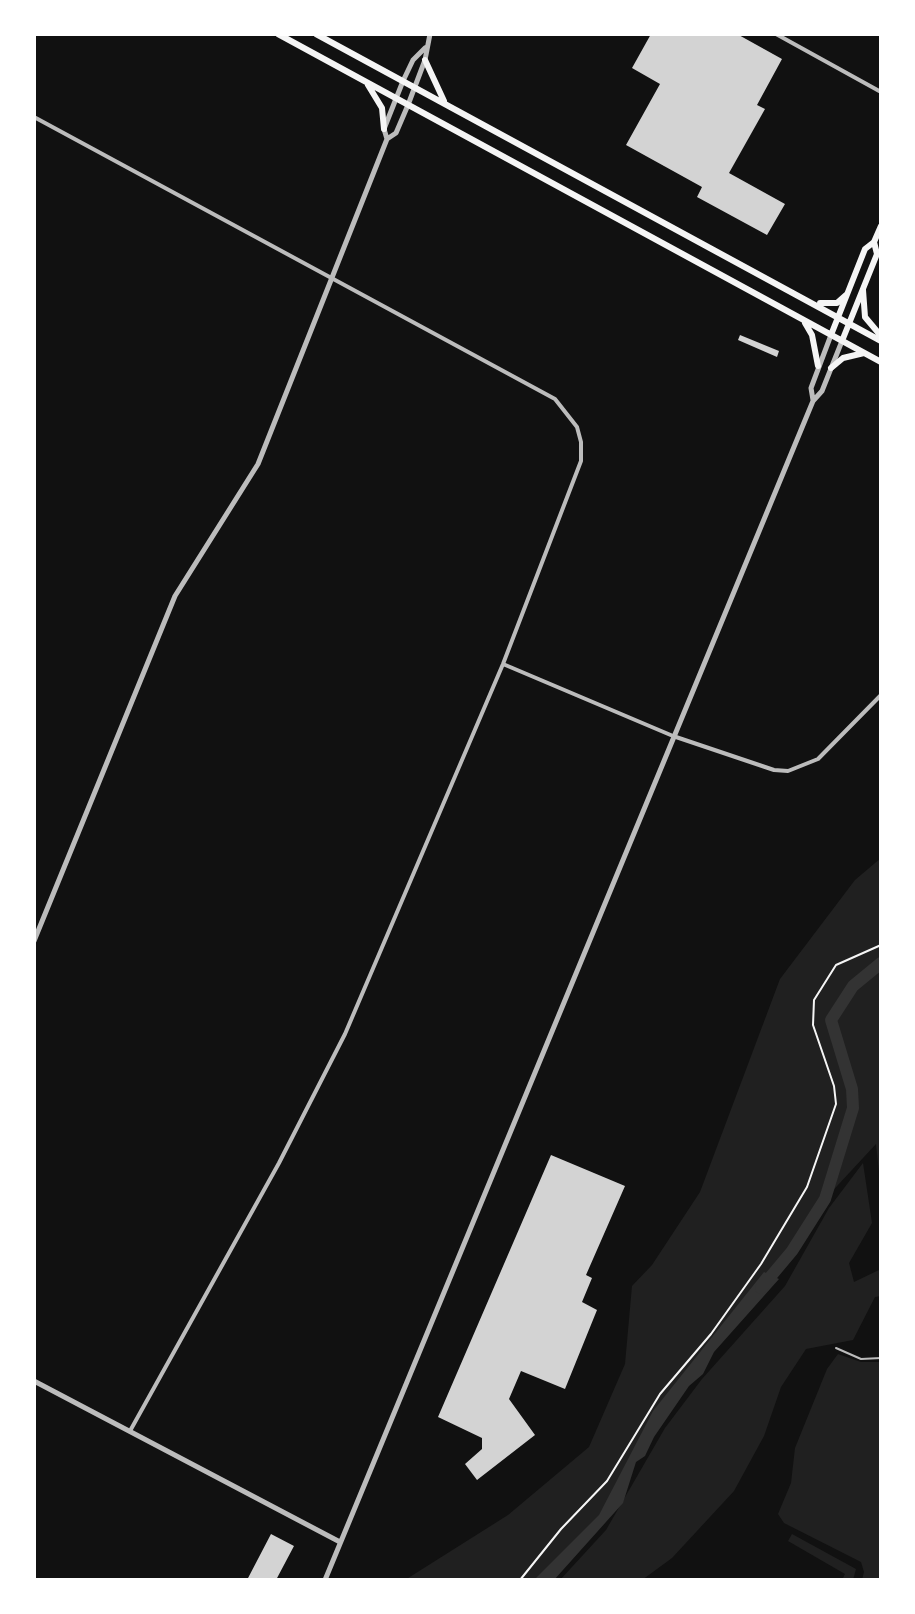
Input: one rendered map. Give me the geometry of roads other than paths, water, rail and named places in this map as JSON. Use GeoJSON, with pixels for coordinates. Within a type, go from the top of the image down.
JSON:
{"type":"FeatureCollection","features":[{"type":"Feature","properties":{"kind":"main road"},"geometry":{"type":"LineString","coordinates":[[278,34],[881,362]]}},
{"type":"Feature","properties":{"kind":"main road"},"geometry":{"type":"LineString","coordinates":[[316,34],[881,338]]}},
{"type":"Feature","properties":{"kind":"main road"},"geometry":{"type":"LineString","coordinates":[[425,60],[446,104]]}},
{"type":"Feature","properties":{"kind":"main road"},"geometry":{"type":"LineString","coordinates":[[365,82],[382,108],[384,129]]}},
{"type":"Feature","properties":{"kind":"main road"},"geometry":{"type":"LineString","coordinates":[[831,335],[865,249],[874,242],[881,226]]}},
{"type":"Feature","properties":{"kind":"main road"},"geometry":{"type":"LineString","coordinates":[[842,341],[877,254],[874,242]]}},
{"type":"Feature","properties":{"kind":"main road"},"geometry":{"type":"LineString","coordinates":[[863,287],[865,317],[881,338]]}},
{"type":"Feature","properties":{"kind":"main road"},"geometry":{"type":"LineString","coordinates":[[814,303],[837,303],[849,293]]}},
{"type":"Feature","properties":{"kind":"main road"},"geometry":{"type":"LineString","coordinates":[[803,320],[812,335],[818,366]]}},
{"type":"Feature","properties":{"kind":"main road"},"geometry":{"type":"LineString","coordinates":[[831,368],[847,356],[864,353]]}},
{"type":"Feature","properties":{"kind":"street"},"geometry":{"type":"LineString","coordinates":[[34,941],[175,596],[258,464],[387,139],[396,133],[408,105],[425,60],[430,34]]}},
{"type":"Feature","properties":{"kind":"street"},"geometry":{"type":"LineString","coordinates":[[776,34],[881,92]]}},
{"type":"Feature","properties":{"kind":"street"},"geometry":{"type":"LineString","coordinates":[[387,139],[384,129],[403,81],[413,60],[425,48]]}},
{"type":"Feature","properties":{"kind":"street"},"geometry":{"type":"LineString","coordinates":[[34,117],[555,399],[577,427],[581,461],[503,664],[345,1034],[279,1163],[130,1431]]}},
{"type":"Feature","properties":{"kind":"street"},"geometry":{"type":"LineString","coordinates":[[813,401],[811,388],[831,335]]}},
{"type":"Feature","properties":{"kind":"street"},"geometry":{"type":"LineString","coordinates":[[325,1580],[673,736],[813,401],[822,391],[842,341]]}},
{"type":"Feature","properties":{"kind":"street"},"geometry":{"type":"LineString","coordinates":[[503,664],[673,736],[758,767],[788,771],[818,759],[881,695]]}},
{"type":"Feature","properties":{"kind":"street"},"geometry":{"type":"LineString","coordinates":[[34,1381],[340,1542]]}},
{"type":"Feature","properties":{"kind":"lane"},"geometry":{"type":"LineString","coordinates":[[836,1348],[861,1359],[881,1358]]}},
{"type":"Feature","properties":{"kind":"waterway"},"geometry":{"type":"LineString","coordinates":[[761,1288],[792,1251],[825,1199],[853,1108],[852,1089],[831,1020],[853,986],[881,963]]}}]}
